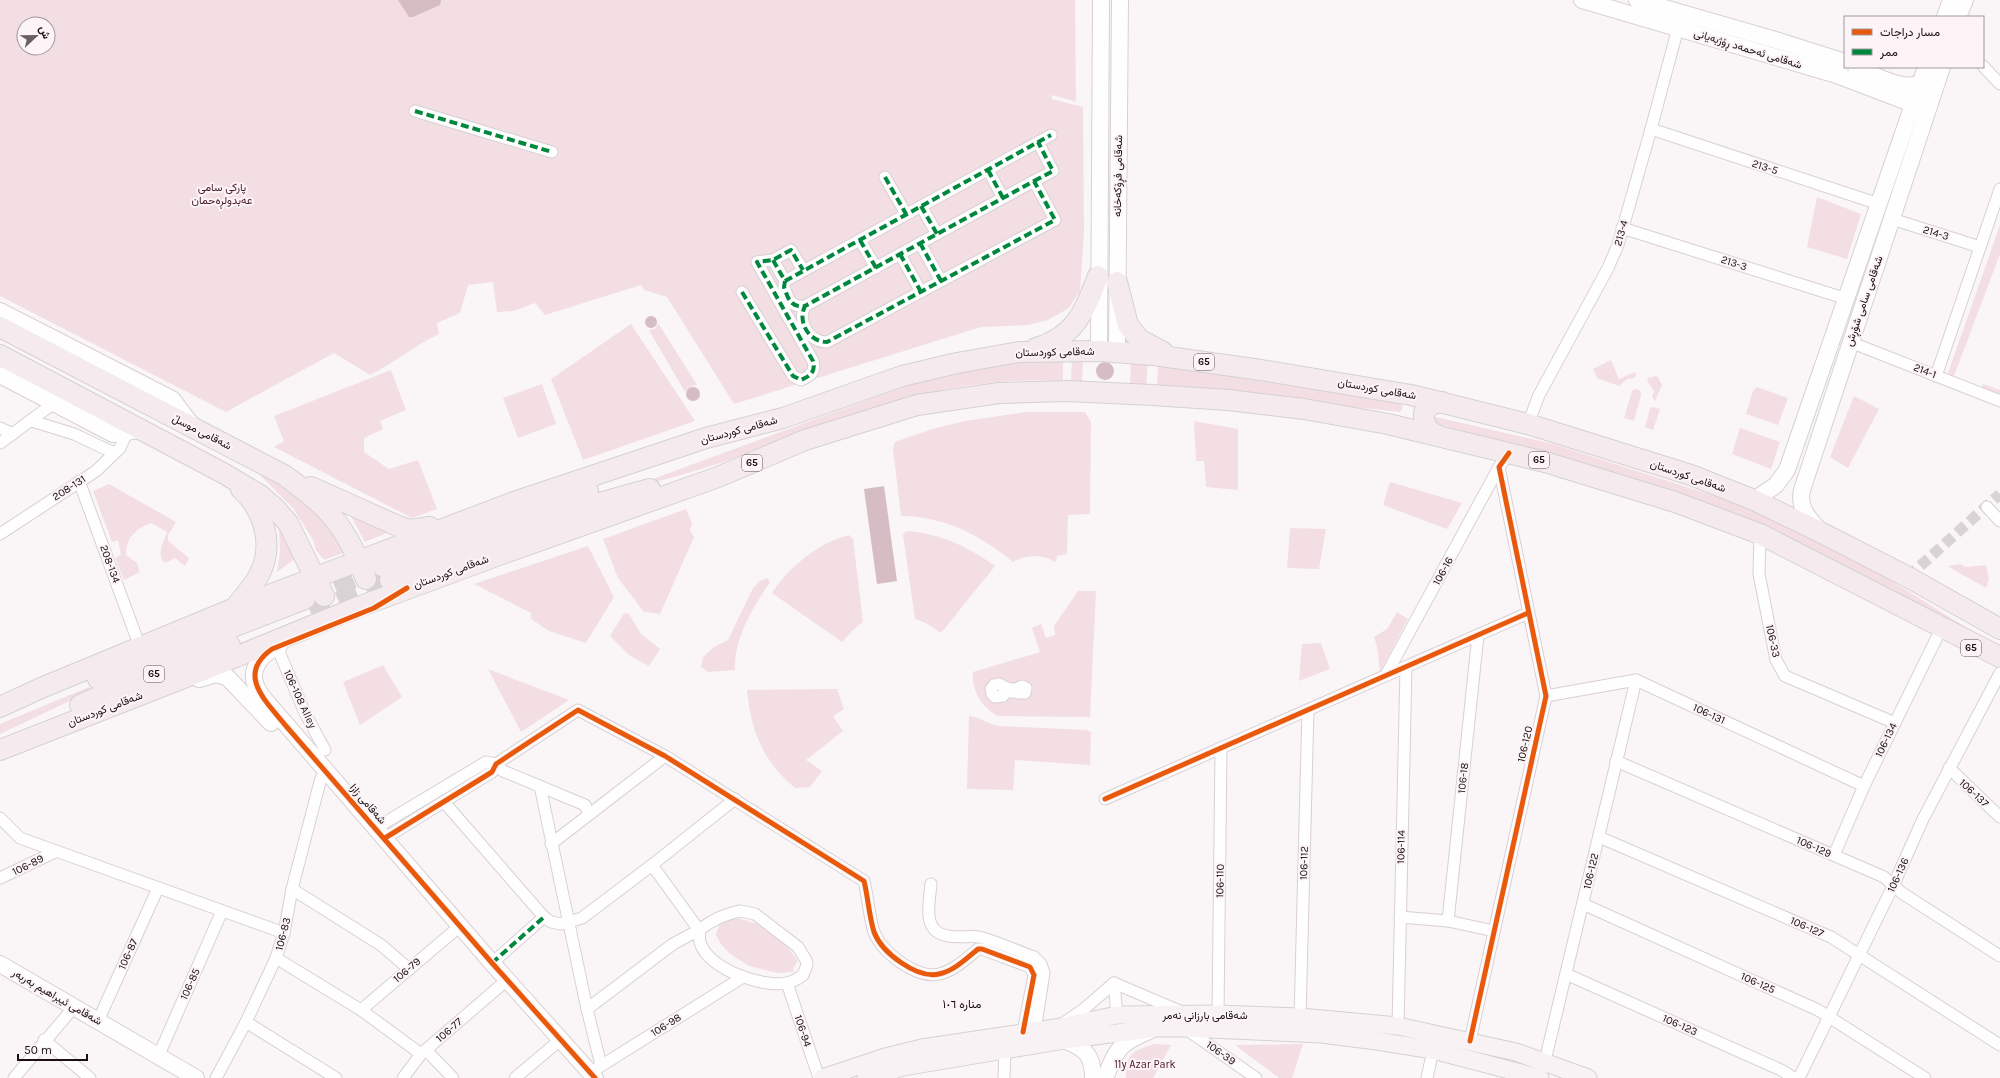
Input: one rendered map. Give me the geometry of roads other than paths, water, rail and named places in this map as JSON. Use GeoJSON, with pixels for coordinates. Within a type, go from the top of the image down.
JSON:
{"type":"FeatureCollection","features":[{"type":"Feature","properties":{"kind":"highway"},"geometry":{"type":"LineString","coordinates":[[1019,352],[1057,340],[1068,331],[1079,320],[1086,309],[1098,276]]}},
{"type":"Feature","properties":{"kind":"highway"},"geometry":{"type":"LineString","coordinates":[[1117,282],[1128,325],[1139,339],[1175,358]]}},
{"type":"Feature","properties":{"kind":"highway","name":"شەقامی موسڵ"},"geometry":{"type":"LineString","coordinates":[[0,327],[284,474],[308,492],[330,513],[350,541],[337,568],[324,596],[330,605],[343,610],[353,609],[365,597],[367,587],[366,580],[337,568],[293,532],[281,515],[260,495],[223,473],[133,431],[0,355]]}},
{"type":"Feature","properties":{"kind":"highway","name":"شەقامی کوردستان"},"geometry":{"type":"LineString","coordinates":[[0,750],[116,705],[353,609],[393,578],[783,418],[902,376],[957,362],[1019,352],[1108,351],[1175,358],[1261,370],[1442,402],[1528,424],[1691,475],[1754,500],[1820,532],[2000,629]]}},
{"type":"Feature","properties":{"kind":"highway","name":"شەقامی کوردستان"},"geometry":{"type":"LineString","coordinates":[[393,578],[595,503],[659,486],[917,405],[999,392],[1081,392],[1228,400],[1326,412],[1437,434],[1504,460],[1545,462],[1675,502],[1760,534],[2000,657]]}},
{"type":"Feature","properties":{"kind":"highway"},"geometry":{"type":"LineString","coordinates":[[1388,424],[1398,422],[1402,419],[1406,410],[1404,400],[1397,393],[1392,392]]}},
{"type":"Feature","properties":{"kind":"highway"},"geometry":{"type":"LineString","coordinates":[[1437,434],[1427,429],[1423,419],[1424,413],[1431,404],[1442,402]]}},
{"type":"Feature","properties":{"kind":"highway","name":"شەقامی کوردستان"},"geometry":{"type":"LineString","coordinates":[[0,707],[235,608],[450,525],[706,438],[783,418]]}},
{"type":"Feature","properties":{"kind":"highway"},"geometry":{"type":"LineString","coordinates":[[223,473],[252,501],[263,522],[267,542],[261,573],[235,608]]}},
{"type":"Feature","properties":{"kind":"highway"},"geometry":{"type":"LineString","coordinates":[[284,474],[392,524],[410,530],[450,525]]}},
{"type":"Feature","properties":{"kind":"highway","name":"شەقامی کوردستان"},"geometry":{"type":"LineString","coordinates":[[1943,597],[2000,636]]}},
{"type":"Feature","properties":{"kind":"highway","name":"شەقامی کوردستان"},"geometry":{"type":"LineString","coordinates":[[0,717],[308,606],[113,690],[0,742]]}},
{"type":"Feature","properties":{"kind":"highway","name":"شەقامی کوردستان"},"geometry":{"type":"LineString","coordinates":[[1942,627],[2000,670]]}},
{"type":"Feature","properties":{"kind":"main road","name":"شەقامی بارزانی نەمر"},"geometry":{"type":"LineString","coordinates":[[822,1078],[885,1057],[922,1048],[1029,1031],[1059,1034],[1116,1032],[1156,1028],[1218,1014],[1300,1017],[1398,1026],[1516,1052],[1588,1078]]}},
{"type":"Feature","properties":{"kind":"main road","name":"شەقامی بارزانی نەمر"},"geometry":{"type":"LineString","coordinates":[[866,1078],[903,1073],[1005,1050],[1117,1016],[1187,1021],[1320,1034],[1433,1050],[1540,1078]]}},
{"type":"Feature","properties":{"kind":"main road"},"geometry":{"type":"LineString","coordinates":[[1116,1032],[1117,1016]]}},
{"type":"Feature","properties":{"kind":"street","name":"شەقامی فڕۆکەخانە"},"geometry":{"type":"LineString","coordinates":[[1101,0],[1098,276],[1108,351]]}},
{"type":"Feature","properties":{"kind":"street","name":"شەقامی فڕۆکەخانە"},"geometry":{"type":"LineString","coordinates":[[1108,351],[1117,282],[1120,0]]}},
{"type":"Feature","properties":{"kind":"street","name":"شەقامی ئەحمەد ڕۆژبەیانی"},"geometry":{"type":"LineString","coordinates":[[1582,0],[1678,28],[1784,52],[1844,62]]}},
{"type":"Feature","properties":{"kind":"street","name":"شەقامی ئەحمەد ڕۆژبەیانی"},"geometry":{"type":"LineString","coordinates":[[1637,0],[1779,41],[1784,52],[1913,104]]}},
{"type":"Feature","properties":{"kind":"street"},"geometry":{"type":"LineString","coordinates":[[1945,16],[1951,0]]}},
{"type":"Feature","properties":{"kind":"street"},"geometry":{"type":"LineString","coordinates":[[1958,16],[1965,0]]}},
{"type":"Feature","properties":{"kind":"street","name":"213-4"},"geometry":{"type":"LineString","coordinates":[[1528,424],[1539,395],[1608,268],[1622,228],[1651,129],[1678,28]]}},
{"type":"Feature","properties":{"kind":"street"},"geometry":{"type":"LineString","coordinates":[[1984,67],[2000,84]]}},
{"type":"Feature","properties":{"kind":"street"},"geometry":{"type":"LineString","coordinates":[[1859,68],[1904,86],[1916,86],[1920,83]]}},
{"type":"Feature","properties":{"kind":"street","name":"شەقامی سامی شۆڕش"},"geometry":{"type":"LineString","coordinates":[[1754,500],[1776,485],[1787,470],[1820,378],[1926,68]]}},
{"type":"Feature","properties":{"kind":"street","name":"شەقامی سامی شۆڕش"},"geometry":{"type":"LineString","coordinates":[[1820,532],[1804,512],[1801,504],[1801,495],[1850,342],[1942,68]]}},
{"type":"Feature","properties":{"kind":"street"},"geometry":{"type":"LineString","coordinates":[[415,110],[552,152]]}},
{"type":"Feature","properties":{"kind":"street","name":"213-5"},"geometry":{"type":"LineString","coordinates":[[1651,129],[1879,204]]}},
{"type":"Feature","properties":{"kind":"street"},"geometry":{"type":"LineString","coordinates":[[785,281],[1051,135]]}},
{"type":"Feature","properties":{"kind":"street"},"geometry":{"type":"LineString","coordinates":[[773,260],[785,281],[784,287],[792,304],[798,307],[805,306],[1053,171],[1038,142]]}},
{"type":"Feature","properties":{"kind":"street"},"geometry":{"type":"LineString","coordinates":[[988,170],[1003,198]]}},
{"type":"Feature","properties":{"kind":"street"},"geometry":{"type":"LineString","coordinates":[[885,177],[906,214]]}},
{"type":"Feature","properties":{"kind":"street"},"geometry":{"type":"LineString","coordinates":[[805,306],[802,314],[802,321],[811,336],[819,342],[827,342],[1055,220],[1034,181]]}},
{"type":"Feature","properties":{"kind":"street"},"geometry":{"type":"LineString","coordinates":[[1936,376],[2000,189]]}},
{"type":"Feature","properties":{"kind":"street"},"geometry":{"type":"LineString","coordinates":[[921,206],[937,234]]}},
{"type":"Feature","properties":{"kind":"street","name":"214-3"},"geometry":{"type":"LineString","coordinates":[[1892,219],[1980,246]]}},
{"type":"Feature","properties":{"kind":"street","name":"213-3"},"geometry":{"type":"LineString","coordinates":[[1622,228],[1847,299]]}},
{"type":"Feature","properties":{"kind":"street"},"geometry":{"type":"LineString","coordinates":[[860,240],[876,268]]}},
{"type":"Feature","properties":{"kind":"street"},"geometry":{"type":"LineString","coordinates":[[920,243],[941,281]]}},
{"type":"Feature","properties":{"kind":"street"},"geometry":{"type":"LineString","coordinates":[[742,292],[793,376],[801,380],[811,374],[814,370],[813,361],[758,262],[773,260],[791,250],[803,270]]}},
{"type":"Feature","properties":{"kind":"street"},"geometry":{"type":"LineString","coordinates":[[900,254],[921,292]]}},
{"type":"Feature","properties":{"kind":"street"},"geometry":{"type":"LineString","coordinates":[[0,311],[172,399],[194,428]]}},
{"type":"Feature","properties":{"kind":"street","name":"214-1"},"geometry":{"type":"LineString","coordinates":[[1850,342],[2000,401]]}},
{"type":"Feature","properties":{"kind":"street"},"geometry":{"type":"LineString","coordinates":[[0,375],[114,434],[133,431]]}},
{"type":"Feature","properties":{"kind":"street"},"geometry":{"type":"LineString","coordinates":[[1820,378],[1821,389],[1823,392],[1830,392],[1837,386]]}},
{"type":"Feature","properties":{"kind":"street"},"geometry":{"type":"LineString","coordinates":[[0,443],[32,421],[54,403]]}},
{"type":"Feature","properties":{"kind":"street"},"geometry":{"type":"LineString","coordinates":[[32,421],[74,434],[114,453]]}},
{"type":"Feature","properties":{"kind":"street"},"geometry":{"type":"LineString","coordinates":[[0,428],[13,434]]}},
{"type":"Feature","properties":{"kind":"street","name":"208-131"},"geometry":{"type":"LineString","coordinates":[[0,534],[96,471],[120,448],[133,431]]}},
{"type":"Feature","properties":{"kind":"street","name":"106-120"},"geometry":{"type":"LineString","coordinates":[[1470,1041],[1546,696],[1528,613],[1504,460]]}},
{"type":"Feature","properties":{"kind":"street","name":"106-16"},"geometry":{"type":"LineString","coordinates":[[1386,676],[1504,460]]}},
{"type":"Feature","properties":{"kind":"street","name":"208-134"},"geometry":{"type":"LineString","coordinates":[[79,481],[140,647]]}},
{"type":"Feature","properties":{"kind":"street"},"geometry":{"type":"LineString","coordinates":[[1987,507],[2000,521]]}},
{"type":"Feature","properties":{"kind":"street","name":"106-33"},"geometry":{"type":"LineString","coordinates":[[1760,534],[1759,574],[1776,660],[1785,676],[1895,723]]}},
{"type":"Feature","properties":{"kind":"street","name":"شەقامی زازا"},"geometry":{"type":"LineString","coordinates":[[393,578],[374,608],[276,647],[264,654],[258,662],[254,677],[256,686],[286,726],[492,963],[592,1074]]}},
{"type":"Feature","properties":{"kind":"street"},"geometry":{"type":"LineString","coordinates":[[1105,799],[1528,613]]}},
{"type":"Feature","properties":{"kind":"street","name":"106-134"},"geometry":{"type":"LineString","coordinates":[[1834,855],[1864,786],[1942,627]]}},
{"type":"Feature","properties":{"kind":"street","name":"106-18"},"geometry":{"type":"LineString","coordinates":[[1448,921],[1478,635]]}},
{"type":"Feature","properties":{"kind":"street","name":"106-108 Alley"},"geometry":{"type":"LineString","coordinates":[[276,647],[305,713],[325,750]]}},
{"type":"Feature","properties":{"kind":"street","name":"106-114"},"geometry":{"type":"LineString","coordinates":[[1398,1026],[1406,667]]}},
{"type":"Feature","properties":{"kind":"street","name":"106-136"},"geometry":{"type":"LineString","coordinates":[[1799,1078],[1893,886],[1914,838],[1949,768],[2000,673]]}},
{"type":"Feature","properties":{"kind":"street","name":"شەقامی زازا"},"geometry":{"type":"LineString","coordinates":[[116,705],[162,694],[211,675],[221,674],[237,685],[321,778],[453,932],[554,1046],[592,1074]]}},
{"type":"Feature","properties":{"kind":"street"},"geometry":{"type":"LineString","coordinates":[[1546,696],[1636,680]]}},
{"type":"Feature","properties":{"kind":"street","name":"106-122"},"geometry":{"type":"LineString","coordinates":[[1545,1062],[1636,680]]}},
{"type":"Feature","properties":{"kind":"street","name":"106-131"},"geometry":{"type":"LineString","coordinates":[[1636,680],[1864,786]]}},
{"type":"Feature","properties":{"kind":"street"},"geometry":{"type":"LineString","coordinates":[[380,833],[444,802],[492,772],[496,764],[578,710],[665,756],[864,881],[874,931],[880,944],[890,954],[913,970],[919,973],[939,974],[953,968],[978,949],[982,949],[1030,968],[1034,975],[1029,1031]]}},
{"type":"Feature","properties":{"kind":"street","name":"106-112"},"geometry":{"type":"LineString","coordinates":[[1300,1017],[1308,710]]}},
{"type":"Feature","properties":{"kind":"street","name":"106-110"},"geometry":{"type":"LineString","coordinates":[[1218,1014],[1221,748]]}},
{"type":"Feature","properties":{"kind":"street"},"geometry":{"type":"LineString","coordinates":[[551,844],[665,756]]}},
{"type":"Feature","properties":{"kind":"street","name":"106-129"},"geometry":{"type":"LineString","coordinates":[[1616,761],[1884,877],[1893,886],[2000,956]]}},
{"type":"Feature","properties":{"kind":"street"},"geometry":{"type":"LineString","coordinates":[[380,833],[486,762],[496,764],[503,771],[584,805],[589,814]]}},
{"type":"Feature","properties":{"kind":"street","name":"106-137"},"geometry":{"type":"LineString","coordinates":[[1949,768],[2000,817]]}},
{"type":"Feature","properties":{"kind":"street","name":"106-83"},"geometry":{"type":"LineString","coordinates":[[216,1078],[246,1022],[276,958],[284,933],[292,889],[321,778]]}},
{"type":"Feature","properties":{"kind":"street"},"geometry":{"type":"LineString","coordinates":[[540,786],[587,1009],[592,1074]]}},
{"type":"Feature","properties":{"kind":"street"},"geometry":{"type":"LineString","coordinates":[[444,802],[544,917],[551,922],[568,923],[582,918],[735,799]]}},
{"type":"Feature","properties":{"kind":"street"},"geometry":{"type":"LineString","coordinates":[[0,818],[20,838],[55,852],[284,933]]}},
{"type":"Feature","properties":{"kind":"street","name":"106-127"},"geometry":{"type":"LineString","coordinates":[[1599,837],[1823,933],[2000,1045]]}},
{"type":"Feature","properties":{"kind":"street","name":"106-89"},"geometry":{"type":"LineString","coordinates":[[0,878],[55,852]]}},
{"type":"Feature","properties":{"kind":"street"},"geometry":{"type":"LineString","coordinates":[[587,1009],[673,944],[699,930],[708,922],[731,912],[740,911],[755,914],[798,947],[805,954],[807,965],[806,972],[801,977],[787,983],[770,983],[734,974],[712,960],[700,943],[699,930],[652,865]]}},
{"type":"Feature","properties":{"kind":"street"},"geometry":{"type":"LineString","coordinates":[[931,884],[930,920],[934,929],[938,932],[947,936],[979,937],[1034,957],[1041,964],[1044,973],[1029,1031]]}},
{"type":"Feature","properties":{"kind":"street","name":"106-87"},"geometry":{"type":"LineString","coordinates":[[98,1021],[158,888]]}},
{"type":"Feature","properties":{"kind":"street"},"geometry":{"type":"LineString","coordinates":[[292,889],[381,945],[408,968]]}},
{"type":"Feature","properties":{"kind":"street","name":"106-125"},"geometry":{"type":"LineString","coordinates":[[1583,904],[1830,1016],[1846,1030],[1925,1078]]}},
{"type":"Feature","properties":{"kind":"street","name":"106-85"},"geometry":{"type":"LineString","coordinates":[[158,1057],[222,911]]}},
{"type":"Feature","properties":{"kind":"street"},"geometry":{"type":"LineString","coordinates":[[492,963],[544,917]]}},
{"type":"Feature","properties":{"kind":"street"},"geometry":{"type":"LineString","coordinates":[[1400,917],[1448,921],[1494,931]]}},
{"type":"Feature","properties":{"kind":"street","name":"106-79"},"geometry":{"type":"LineString","coordinates":[[360,1010],[408,968],[453,932]]}},
{"type":"Feature","properties":{"kind":"street"},"geometry":{"type":"LineString","coordinates":[[276,958],[360,1010],[423,1052],[453,1078]]}},
{"type":"Feature","properties":{"kind":"street","name":"شەقامی ئیبراهیم بەربەر"},"geometry":{"type":"LineString","coordinates":[[0,964],[196,1078]]}},
{"type":"Feature","properties":{"kind":"street","name":"106-123"},"geometry":{"type":"LineString","coordinates":[[1566,974],[1794,1078]]}},
{"type":"Feature","properties":{"kind":"street","name":"106-98"},"geometry":{"type":"LineString","coordinates":[[592,1074],[743,977]]}},
{"type":"Feature","properties":{"kind":"street","name":"106-94"},"geometry":{"type":"LineString","coordinates":[[787,983],[819,1078]]}},
{"type":"Feature","properties":{"kind":"street"},"geometry":{"type":"LineString","coordinates":[[1114,983],[1117,1016]]}},
{"type":"Feature","properties":{"kind":"street"},"geometry":{"type":"LineString","coordinates":[[1102,1077],[1089,1055],[1059,1034],[1073,1017],[1114,983]]}},
{"type":"Feature","properties":{"kind":"street","name":"106-39"},"geometry":{"type":"LineString","coordinates":[[1114,983],[1187,1021],[1256,1078]]}},
{"type":"Feature","properties":{"kind":"street","name":"106-77"},"geometry":{"type":"LineString","coordinates":[[403,1078],[423,1052],[500,986]]}},
{"type":"Feature","properties":{"kind":"street"},"geometry":{"type":"LineString","coordinates":[[14,1078],[44,1040],[74,1007]]}},
{"type":"Feature","properties":{"kind":"street"},"geometry":{"type":"LineString","coordinates":[[246,1022],[336,1078]]}},
{"type":"Feature","properties":{"kind":"street"},"geometry":{"type":"LineString","coordinates":[[1102,1077],[1116,1051],[1134,1037],[1156,1028]]}},
{"type":"Feature","properties":{"kind":"street"},"geometry":{"type":"LineString","coordinates":[[1102,1077],[1116,1032]]}},
{"type":"Feature","properties":{"kind":"street"},"geometry":{"type":"LineString","coordinates":[[44,1040],[90,1078]]}},
{"type":"Feature","properties":{"kind":"street"},"geometry":{"type":"LineString","coordinates":[[515,1078],[554,1046]]}},
{"type":"Feature","properties":{"kind":"street"},"geometry":{"type":"LineString","coordinates":[[1004,1078],[1005,1050]]}},
{"type":"Feature","properties":{"kind":"street"},"geometry":{"type":"LineString","coordinates":[[1427,1078],[1433,1050]]}},
{"type":"Feature","properties":{"kind":"tunnel"},"geometry":{"type":"LineString","coordinates":[[1908,577],[2000,494]]}},
{"type":"Feature","properties":{"kind":"tunnel"},"geometry":{"type":"LineString","coordinates":[[307,598],[381,567]]}},
{"type":"Feature","properties":{"kind":"tunnel"},"geometry":{"type":"LineString","coordinates":[[311,613],[390,580]]}},
{"type":"Feature","properties":{"kind":"district","name":"منارە ١٠٦"},"geometry":{"type":"Point","coordinates":[962,1004]}},
{"type":"Feature","properties":{"kind":"park label","name":"پارکی سامی عەبدولڕەحمان"},"geometry":{"type":"Point","coordinates":[222,193]}},
{"type":"Feature","properties":{"kind":"park label","name":"11y Azar Park"},"geometry":{"type":"Point","coordinates":[1145,1064]}}]}
